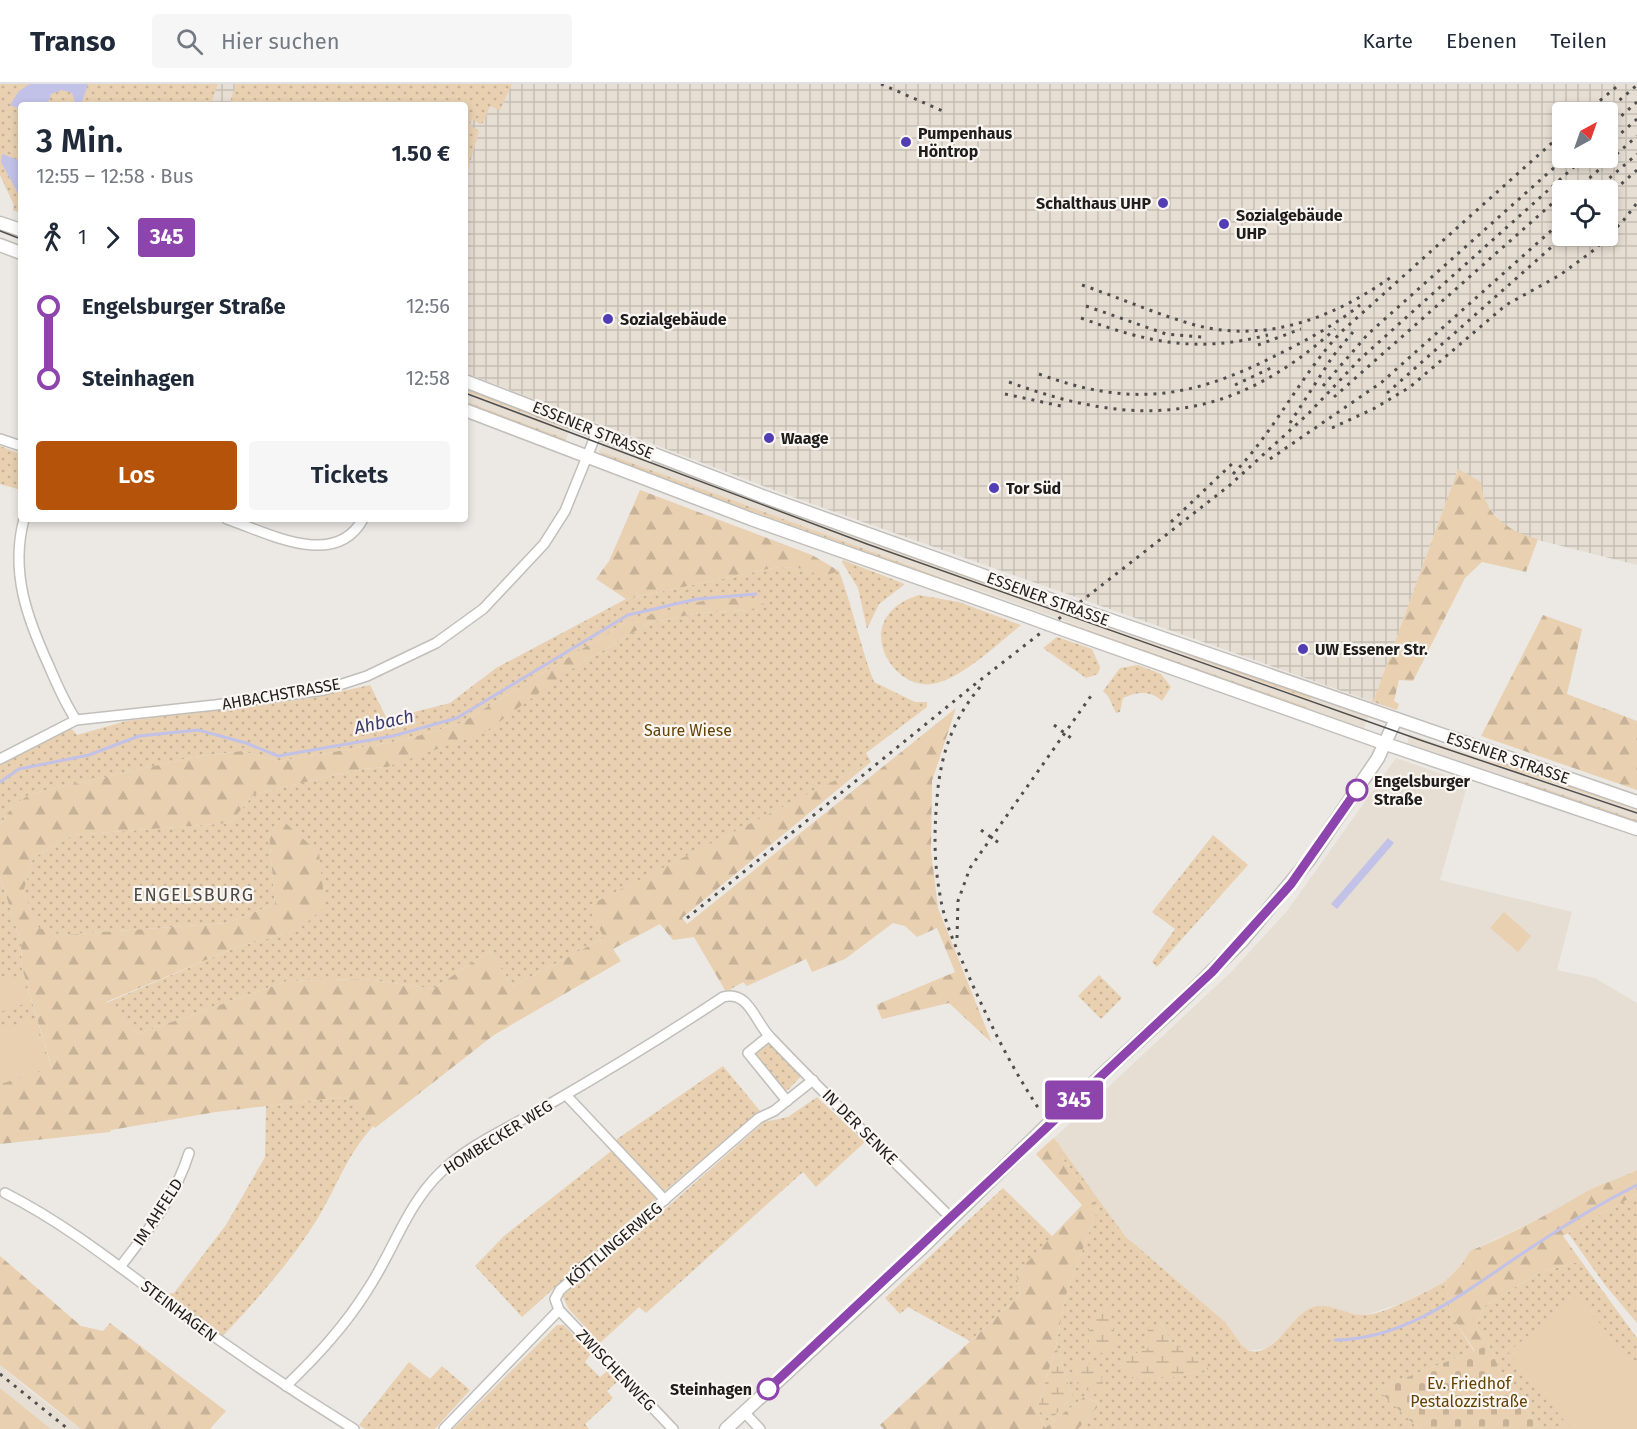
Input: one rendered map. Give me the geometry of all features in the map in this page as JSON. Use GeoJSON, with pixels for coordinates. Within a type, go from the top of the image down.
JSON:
{"type":"FeatureCollection","features":[{"type":"Feature","properties":{"kind":"main road"},"geometry":{"type":"LineString","coordinates":[[0,223],[18,229]]}},
{"type":"Feature","properties":{"kind":"main road"},"geometry":{"type":"LineString","coordinates":[[0,245],[18,252]]}},
{"type":"Feature","properties":{"kind":"main road","name":"ESSENER STRASSE"},"geometry":{"type":"LineString","coordinates":[[468,382],[762,496],[1049,599],[1637,802]]}},
{"type":"Feature","properties":{"kind":"main road","name":"ESSENER STRASSE"},"geometry":{"type":"LineString","coordinates":[[468,411],[751,519],[1386,744],[1637,829]]}},
{"type":"Feature","properties":{"kind":"main road"},"geometry":{"type":"LineString","coordinates":[[726,1429],[1181,1002],[1256,925],[1309,860],[1386,744],[1396,719]]}},
{"type":"Feature","properties":{"kind":"street","name":"AHBACHSTRASSE"},"geometry":{"type":"LineString","coordinates":[[0,759],[76,720],[215,705],[324,690],[367,676],[418,652],[468,621],[527,564],[565,511],[597,432]]}},
{"type":"Feature","properties":{"kind":"street"},"geometry":{"type":"LineString","coordinates":[[0,439],[18,445]]}},
{"type":"Feature","properties":{"kind":"street"},"geometry":{"type":"LineString","coordinates":[[23,522],[19,570],[26,613],[67,706],[76,720]]}},
{"type":"Feature","properties":{"kind":"street"},"geometry":{"type":"LineString","coordinates":[[235,522],[280,538],[319,546],[351,537],[361,522]]}},
{"type":"Feature","properties":{"kind":"street","name":"IN DER SENKE"},"geometry":{"type":"LineString","coordinates":[[566,1095],[723,997],[731,995],[742,998],[769,1036],[952,1219]]}},
{"type":"Feature","properties":{"kind":"street"},"geometry":{"type":"LineString","coordinates":[[769,1036],[747,1053],[787,1101]]}},
{"type":"Feature","properties":{"kind":"street","name":"KÖTTLINGERWEG"},"geometry":{"type":"LineString","coordinates":[[444,1429],[559,1310],[555,1299],[560,1290],[765,1114],[774,1112],[813,1080]]}},
{"type":"Feature","properties":{"kind":"street","name":"HOMBECKER WEG"},"geometry":{"type":"LineString","coordinates":[[286,1386],[323,1350],[351,1314],[376,1275],[414,1206],[433,1179],[471,1150],[566,1095],[665,1200]]}},
{"type":"Feature","properties":{"kind":"street","name":"IM AHFELD"},"geometry":{"type":"LineString","coordinates":[[120,1267],[169,1198],[183,1173],[189,1153]]}},
{"type":"Feature","properties":{"kind":"street","name":"STEINHAGEN"},"geometry":{"type":"LineString","coordinates":[[5,1193],[73,1231],[286,1386],[354,1429]]}},
{"type":"Feature","properties":{"kind":"street","name":"ZWISCHENWEG"},"geometry":{"type":"LineString","coordinates":[[559,1310],[673,1429]]}},
{"type":"Feature","properties":{"kind":"street"},"geometry":{"type":"LineString","coordinates":[[744,1412],[760,1429]]}},
{"type":"Feature","properties":{"kind":"shaded area"},"geometry":{"type":"Polygon","coordinates":[[[0,84],[1637,84],[1637,565],[1518,535],[1503,524],[1458,469],[1373,702],[798,499],[468,374],[468,102],[18,102],[18,212],[13,210],[14,205],[0,175],[0,84]]]}},
{"type":"Feature","properties":{"kind":"shaded area"},"geometry":{"type":"Polygon","coordinates":[[[468,392],[570,430],[566,439],[468,402],[468,392]]]}},
{"type":"Feature","properties":{"kind":"shaded area"},"geometry":{"type":"Polygon","coordinates":[[[604,442],[771,507],[1042,605],[1310,698],[1311,695],[1369,715],[1363,731],[1306,711],[1306,707],[699,490],[599,451],[604,442]]]}},
{"type":"Feature","properties":{"kind":"shaded area"},"geometry":{"type":"Polygon","coordinates":[[[1409,734],[1637,810],[1637,820],[1407,746],[1409,734]]]}},
{"type":"Feature","properties":{"kind":"shaded area"},"geometry":{"type":"Polygon","coordinates":[[[1396,758],[1468,783],[1440,880],[1572,912],[1557,970],[1595,978],[1637,1003],[1637,1170],[1614,1182],[1583,1193],[1568,1205],[1470,1251],[1462,1264],[1446,1281],[1403,1303],[1362,1316],[1324,1306],[1312,1308],[1267,1348],[1249,1351],[1225,1322],[1125,1236],[1054,1138],[1231,972],[1287,911],[1396,758]]]}},
{"type":"Feature","properties":{"kind":"shaded area"},"geometry":{"type":"Polygon","coordinates":[[[0,1365],[30,1391],[81,1429],[51,1429],[0,1388],[0,1365]]]}},
{"type":"Feature","properties":{"kind":"green space"},"geometry":{"type":"Polygon","coordinates":[[[0,84],[218,84],[211,102],[18,102],[18,212],[13,210],[14,205],[0,175],[0,84]]]}},
{"type":"Feature","properties":{"kind":"green space"},"geometry":{"type":"Polygon","coordinates":[[[236,84],[512,84],[500,110],[490,106],[483,123],[480,124],[472,119],[470,125],[479,131],[468,170],[468,102],[230,102],[236,84]]]}},
{"type":"Feature","properties":{"kind":"green space"},"geometry":{"type":"Polygon","coordinates":[[[468,387],[572,428],[570,430],[468,392],[468,387]]]}},
{"type":"Feature","properties":{"kind":"green space"},"geometry":{"type":"Polygon","coordinates":[[[468,402],[566,439],[564,444],[468,406],[468,402]]]}},
{"type":"Feature","properties":{"kind":"green space"},"geometry":{"type":"Polygon","coordinates":[[[604,442],[1045,603],[1042,605],[771,507],[604,442]]]}},
{"type":"Feature","properties":{"kind":"green space"},"geometry":{"type":"Polygon","coordinates":[[[0,446],[18,453],[18,489],[0,484],[0,446]]]}},
{"type":"Feature","properties":{"kind":"green space"},"geometry":{"type":"Polygon","coordinates":[[[599,451],[1035,612],[607,460],[599,451]]]}},
{"type":"Feature","properties":{"kind":"green space"},"geometry":{"type":"Polygon","coordinates":[[[1458,469],[1481,482],[1487,503],[1499,520],[1517,532],[1538,539],[1526,572],[1482,562],[1465,578],[1413,681],[1399,680],[1394,701],[1399,704],[1397,710],[1373,702],[1458,469]]]}},
{"type":"Feature","properties":{"kind":"green space"},"geometry":{"type":"Polygon","coordinates":[[[640,490],[812,555],[839,571],[821,577],[806,569],[778,567],[626,599],[596,579],[609,561],[640,490]]]}},
{"type":"Feature","properties":{"kind":"green space"},"geometry":{"type":"Polygon","coordinates":[[[843,560],[905,584],[879,604],[867,629],[858,588],[842,562],[843,560]]]}},
{"type":"Feature","properties":{"kind":"green space","name":"Saure Wiese"},"geometry":{"type":"Polygon","coordinates":[[[778,567],[806,569],[821,576],[839,571],[874,682],[915,702],[927,702],[927,707],[866,753],[871,762],[589,906],[604,938],[513,986],[489,951],[433,989],[366,979],[287,981],[138,1034],[106,1003],[237,947],[298,930],[289,828],[281,819],[269,833],[275,904],[227,923],[61,935],[39,929],[23,893],[33,858],[73,835],[230,823],[254,794],[362,769],[387,767],[572,669],[649,623],[699,613],[746,610],[755,598],[626,622],[461,723],[404,740],[279,761],[242,751],[194,757],[30,794],[12,807],[0,825],[0,764],[70,727],[77,735],[126,721],[306,699],[370,685],[387,719],[450,703],[496,668],[626,599],[778,567]]]}},
{"type":"Feature","properties":{"kind":"green space"},"geometry":{"type":"Polygon","coordinates":[[[919,595],[959,602],[1021,625],[955,675],[932,684],[917,683],[903,676],[891,665],[884,650],[881,635],[885,619],[897,605],[919,595]]]}},
{"type":"Feature","properties":{"kind":"green space"},"geometry":{"type":"Polygon","coordinates":[[[755,598],[766,606],[746,610],[699,613],[649,623],[572,669],[485,732],[387,767],[362,769],[254,794],[230,823],[73,835],[33,858],[23,893],[39,928],[61,935],[227,923],[275,904],[269,833],[281,819],[319,853],[325,907],[298,930],[237,947],[106,1002],[138,1034],[287,981],[366,979],[433,989],[489,951],[513,986],[604,938],[588,906],[871,762],[682,918],[687,924],[956,708],[932,781],[931,851],[938,908],[992,1043],[949,1003],[882,1019],[876,1005],[955,972],[937,928],[917,937],[905,926],[893,923],[845,959],[812,972],[806,959],[747,986],[743,982],[726,992],[694,937],[673,940],[660,924],[613,949],[621,961],[494,1035],[375,1128],[344,1097],[216,1112],[110,1132],[0,1144],[0,1084],[52,1068],[22,968],[21,943],[0,876],[0,825],[12,807],[30,794],[194,757],[242,751],[279,761],[404,740],[461,723],[626,622],[710,599],[755,598]]]}},
{"type":"Feature","properties":{"kind":"green space"},"geometry":{"type":"Polygon","coordinates":[[[1075,615],[1311,695],[1310,699],[1075,615]]]}},
{"type":"Feature","properties":{"kind":"green space"},"geometry":{"type":"Polygon","coordinates":[[[1543,615],[1582,629],[1567,694],[1637,721],[1637,790],[1481,736],[1543,615]]]}},
{"type":"Feature","properties":{"kind":"green space"},"geometry":{"type":"Polygon","coordinates":[[[1066,622],[1307,707],[1306,711],[1064,624],[1066,622]]]}},
{"type":"Feature","properties":{"kind":"green space"},"geometry":{"type":"Polygon","coordinates":[[[1057,637],[1092,649],[1100,667],[1098,674],[1086,678],[1043,648],[1057,637]]]}},
{"type":"Feature","properties":{"kind":"green space"},"geometry":{"type":"Polygon","coordinates":[[[1138,665],[1161,674],[1171,687],[1162,701],[1153,695],[1143,693],[1123,698],[1120,712],[1116,713],[1103,691],[1120,668],[1138,665]]]}},
{"type":"Feature","properties":{"kind":"green space"},"geometry":{"type":"Polygon","coordinates":[[[1487,761],[1522,768],[1637,808],[1637,810],[1487,761]]]}},
{"type":"Feature","properties":{"kind":"green space"},"geometry":{"type":"Polygon","coordinates":[[[1485,773],[1525,782],[1637,820],[1637,823],[1485,773]]]}},
{"type":"Feature","properties":{"kind":"green space"},"geometry":{"type":"Polygon","coordinates":[[[1213,835],[1248,865],[1157,967],[1152,962],[1175,929],[1152,912],[1213,835]]]}},
{"type":"Feature","properties":{"kind":"green space"},"geometry":{"type":"Polygon","coordinates":[[[0,876],[21,943],[22,968],[52,1069],[0,1084],[0,876]]]}},
{"type":"Feature","properties":{"kind":"green space"},"geometry":{"type":"Polygon","coordinates":[[[1504,912],[1531,936],[1518,952],[1490,928],[1504,912]]]}},
{"type":"Feature","properties":{"kind":"green space"},"geometry":{"type":"Polygon","coordinates":[[[21,975],[30,1002],[0,1012],[0,982],[21,975]]]}},
{"type":"Feature","properties":{"kind":"green space"},"geometry":{"type":"Polygon","coordinates":[[[1099,975],[1122,998],[1101,1019],[1078,996],[1099,975]]]}},
{"type":"Feature","properties":{"kind":"green space"},"geometry":{"type":"Polygon","coordinates":[[[34,1019],[50,1068],[0,1084],[0,1030],[34,1019]]]}},
{"type":"Feature","properties":{"kind":"green space"},"geometry":{"type":"Polygon","coordinates":[[[769,1042],[773,1042],[803,1074],[788,1090],[782,1091],[755,1055],[769,1042]]]}},
{"type":"Feature","properties":{"kind":"green space"},"geometry":{"type":"Polygon","coordinates":[[[723,1066],[760,1111],[629,1221],[522,1317],[475,1266],[504,1236],[610,1152],[617,1139],[723,1066]]]}},
{"type":"Feature","properties":{"kind":"green space"},"geometry":{"type":"Polygon","coordinates":[[[344,1097],[374,1125],[351,1157],[322,1211],[288,1262],[222,1337],[165,1294],[174,1293],[226,1225],[265,1157],[266,1106],[344,1097]]]}},
{"type":"Feature","properties":{"kind":"green space"},"geometry":{"type":"Polygon","coordinates":[[[817,1097],[865,1142],[816,1187],[803,1172],[646,1313],[639,1307],[600,1343],[568,1308],[563,1297],[565,1292],[653,1215],[663,1211],[764,1122],[788,1117],[817,1097]]]}},
{"type":"Feature","properties":{"kind":"green space"},"geometry":{"type":"Polygon","coordinates":[[[1054,1138],[1125,1236],[1225,1322],[1249,1351],[1267,1348],[1311,1308],[1324,1306],[1355,1314],[1370,1315],[1404,1302],[1446,1281],[1450,1314],[1474,1351],[1377,1389],[1419,1429],[1078,1429],[1100,1404],[1084,1397],[1045,1428],[1037,1410],[1052,1419],[1072,1396],[1056,1346],[1066,1295],[1098,1208],[1050,1141],[1054,1138]],[[1160,1322],[1148,1348],[1122,1360],[1170,1378],[1208,1369],[1172,1342],[1160,1322]]]}},
{"type":"Feature","properties":{"kind":"green space"},"geometry":{"type":"Polygon","coordinates":[[[1050,1141],[1098,1208],[1066,1295],[1056,1346],[1037,1410],[1045,1428],[1084,1397],[1100,1404],[1078,1429],[884,1429],[880,1425],[1021,1294],[1016,1274],[1082,1205],[1036,1154],[1050,1141]]]}},
{"type":"Feature","properties":{"kind":"green space"},"geometry":{"type":"Polygon","coordinates":[[[1637,1170],[1637,1194],[1563,1236],[1581,1261],[1540,1272],[1484,1306],[1476,1325],[1489,1345],[1475,1351],[1450,1314],[1446,1281],[1462,1264],[1470,1251],[1527,1225],[1588,1191],[1637,1170]]]}},
{"type":"Feature","properties":{"kind":"green space"},"geometry":{"type":"Polygon","coordinates":[[[1003,1188],[1053,1237],[1016,1274],[1021,1294],[970,1341],[908,1307],[900,1314],[885,1298],[1003,1188]]]}},
{"type":"Feature","properties":{"kind":"green space"},"geometry":{"type":"Polygon","coordinates":[[[1637,1194],[1637,1323],[1605,1285],[1568,1233],[1637,1194]]]}},
{"type":"Feature","properties":{"kind":"green space"},"geometry":{"type":"Polygon","coordinates":[[[0,1256],[81,1326],[103,1331],[110,1323],[226,1411],[210,1429],[81,1429],[0,1365],[0,1256]]]}},
{"type":"Feature","properties":{"kind":"green space"},"geometry":{"type":"Polygon","coordinates":[[[1581,1261],[1637,1338],[1637,1429],[1540,1429],[1503,1378],[1489,1345],[1476,1325],[1484,1306],[1540,1272],[1581,1261]]]}},
{"type":"Feature","properties":{"kind":"green space"},"geometry":{"type":"Polygon","coordinates":[[[1577,1296],[1637,1368],[1637,1427],[1635,1429],[1571,1429],[1508,1352],[1577,1296]]]}},
{"type":"Feature","properties":{"kind":"green space"},"geometry":{"type":"Polygon","coordinates":[[[1107,1304],[1117,1343],[1111,1349],[1099,1354],[1089,1343],[1089,1328],[1107,1304]]]}},
{"type":"Feature","properties":{"kind":"green space"},"geometry":{"type":"Polygon","coordinates":[[[1160,1322],[1172,1342],[1209,1369],[1170,1378],[1128,1378],[1121,1360],[1148,1348],[1148,1328],[1160,1322]]]}},
{"type":"Feature","properties":{"kind":"green space"},"geometry":{"type":"Polygon","coordinates":[[[557,1325],[564,1325],[591,1354],[585,1362],[600,1377],[607,1371],[617,1382],[607,1391],[613,1398],[585,1424],[589,1429],[453,1429],[557,1325]]]}},
{"type":"Feature","properties":{"kind":"green space","name":"Ev. Friedhof Pestalozzistraße"},"geometry":{"type":"Polygon","coordinates":[[[1489,1345],[1503,1378],[1540,1429],[1419,1429],[1377,1389],[1489,1345]]]}},
{"type":"Feature","properties":{"kind":"green space"},"geometry":{"type":"Polygon","coordinates":[[[1056,1346],[1072,1396],[1052,1419],[1037,1410],[1056,1346]]]}},
{"type":"Feature","properties":{"kind":"green space"},"geometry":{"type":"Polygon","coordinates":[[[409,1362],[430,1379],[442,1366],[470,1390],[435,1429],[365,1429],[359,1425],[409,1362]]]}},
{"type":"Feature","properties":{"kind":"green space"},"geometry":{"type":"Polygon","coordinates":[[[1075,1363],[1090,1364],[1101,1374],[1104,1390],[1081,1390],[1072,1373],[1075,1363]]]}},
{"type":"Feature","properties":{"kind":"green space"},"geometry":{"type":"Polygon","coordinates":[[[0,1388],[51,1429],[0,1429],[0,1388]]]}},
{"type":"Feature","properties":{"kind":"water"},"geometry":{"type":"Polygon","coordinates":[[[30,84],[88,84],[82,102],[75,102],[72,93],[62,90],[51,94],[48,102],[18,102],[18,108],[10,105],[19,91],[30,84]]]}},
{"type":"Feature","properties":{"kind":"water"},"geometry":{"type":"Polygon","coordinates":[[[2,154],[18,160],[18,193],[1,162],[2,154]]]}},
{"type":"Feature","properties":{"kind":"water"},"geometry":{"type":"Polygon","coordinates":[[[1388,838],[1394,843],[1337,909],[1331,904],[1388,838]]]}},
{"type":"Feature","properties":{"kind":"waterway","name":"Ahbach"},"geometry":{"type":"LineString","coordinates":[[0,782],[19,769],[89,755],[139,736],[198,730],[246,743],[278,756],[393,736],[457,718],[628,615],[697,599],[756,594]]}},
{"type":"Feature","properties":{"kind":"waterway"},"geometry":{"type":"LineString","coordinates":[[1335,1340],[1361,1338],[1386,1332],[1434,1311],[1565,1226],[1637,1185]]}},
{"type":"Feature","properties":{"kind":"tram line"},"geometry":{"type":"LineString","coordinates":[[0,231],[18,238]]}},
{"type":"Feature","properties":{"kind":"tram line"},"geometry":{"type":"LineString","coordinates":[[468,394],[867,544],[1423,741],[1637,813]]}},
{"type":"Feature","properties":{"kind":"railway"},"geometry":{"type":"LineString","coordinates":[[881,84],[945,112]]}},
{"type":"Feature","properties":{"kind":"railway"},"geometry":{"type":"LineString","coordinates":[[1598,102],[1620,84]]}},
{"type":"Feature","properties":{"kind":"railway"},"geometry":{"type":"LineString","coordinates":[[1617,102],[1637,85]]}},
{"type":"Feature","properties":{"kind":"railway"},"geometry":{"type":"LineString","coordinates":[[1618,119],[1637,102]]}},
{"type":"Feature","properties":{"kind":"railway"},"geometry":{"type":"LineString","coordinates":[[1618,136],[1637,119]]}},
{"type":"Feature","properties":{"kind":"railway"},"geometry":{"type":"LineString","coordinates":[[1587,180],[1637,136]]}},
{"type":"Feature","properties":{"kind":"railway"},"geometry":{"type":"LineString","coordinates":[[1233,474],[1262,440],[1326,349],[1341,332],[1552,143]]}},
{"type":"Feature","properties":{"kind":"railway"},"geometry":{"type":"LineString","coordinates":[[1607,180],[1637,154]]}},
{"type":"Feature","properties":{"kind":"railway"},"geometry":{"type":"LineString","coordinates":[[1323,386],[1368,334],[1554,168]]}},
{"type":"Feature","properties":{"kind":"railway"},"geometry":{"type":"LineString","coordinates":[[687,918],[974,685],[1230,485],[1309,413],[1360,359],[1573,168]]}},
{"type":"Feature","properties":{"kind":"railway"},"geometry":{"type":"LineString","coordinates":[[1618,187],[1637,170]]}},
{"type":"Feature","properties":{"kind":"railway"},"geometry":{"type":"LineString","coordinates":[[1332,428],[1375,408],[1410,387],[1506,305],[1560,275],[1594,250],[1623,221],[1637,203]]}},
{"type":"Feature","properties":{"kind":"railway"},"geometry":{"type":"LineString","coordinates":[[1334,397],[1552,204]]}},
{"type":"Feature","properties":{"kind":"railway"},"geometry":{"type":"LineString","coordinates":[[1270,459],[1382,382],[1552,230]]}},
{"type":"Feature","properties":{"kind":"railway"},"geometry":{"type":"LineString","coordinates":[[1387,393],[1553,246]]}},
{"type":"Feature","properties":{"kind":"railway"},"geometry":{"type":"LineString","coordinates":[[1082,285],[1195,325],[1222,330],[1248,331],[1274,329],[1325,314],[1349,303],[1394,275]]}},
{"type":"Feature","properties":{"kind":"railway"},"geometry":{"type":"LineString","coordinates":[[1039,374],[1102,391],[1158,394],[1186,390],[1214,382],[1273,357],[1329,327],[1360,305]]}},
{"type":"Feature","properties":{"kind":"railway"},"geometry":{"type":"LineString","coordinates":[[1086,306],[1166,334],[1202,337]]}},
{"type":"Feature","properties":{"kind":"railway"},"geometry":{"type":"LineString","coordinates":[[1081,318],[1129,334],[1173,343],[1218,343],[1268,335]]}},
{"type":"Feature","properties":{"kind":"railway"},"geometry":{"type":"LineString","coordinates":[[1258,345],[1301,329]]}},
{"type":"Feature","properties":{"kind":"railway"},"geometry":{"type":"LineString","coordinates":[[1009,382],[1055,397],[1099,407],[1141,411],[1181,408],[1220,399],[1258,384],[1296,360],[1335,329]]}},
{"type":"Feature","properties":{"kind":"railway"},"geometry":{"type":"LineString","coordinates":[[1290,423],[1333,356],[1353,332]]}},
{"type":"Feature","properties":{"kind":"railway"},"geometry":{"type":"LineString","coordinates":[[1235,385],[1275,366]]}},
{"type":"Feature","properties":{"kind":"railway"},"geometry":{"type":"LineString","coordinates":[[1005,394],[1061,406]]}},
{"type":"Feature","properties":{"kind":"railway"},"geometry":{"type":"LineString","coordinates":[[1171,522],[1236,460]]}},
{"type":"Feature","properties":{"kind":"railway"},"geometry":{"type":"LineString","coordinates":[[980,687],[955,726],[941,768],[935,823],[938,883],[947,925],[975,990],[1009,1059],[1039,1109]]}},
{"type":"Feature","properties":{"kind":"railway"},"geometry":{"type":"LineString","coordinates":[[957,938],[958,901],[970,868],[1093,693]]}},
{"type":"Feature","properties":{"kind":"railway"},"geometry":{"type":"LineString","coordinates":[[1054,725],[1075,741]]}},
{"type":"Feature","properties":{"kind":"railway"},"geometry":{"type":"LineString","coordinates":[[981,830],[999,843]]}},
{"type":"Feature","properties":{"kind":"railway"},"geometry":{"type":"LineString","coordinates":[[0,1374],[68,1429]]}},
{"type":"Feature","properties":{"kind":"bus line","name":"345"},"geometry":{"type":"LineString","coordinates":[[768,1389],[952,1219],[1042,1130],[1212,972],[1291,884],[1357,790]]}},
{"type":"Feature","properties":{"kind":"place","name":"Pumpenhaus Höntrop"},"geometry":{"type":"Point","coordinates":[906,142]}},
{"type":"Feature","properties":{"kind":"place","name":"Schalthaus UHP"},"geometry":{"type":"Point","coordinates":[1163,203]}},
{"type":"Feature","properties":{"kind":"place","name":"Sozialgebäude UHP"},"geometry":{"type":"Point","coordinates":[1224,224]}},
{"type":"Feature","properties":{"kind":"place","name":"Sozialgebäude"},"geometry":{"type":"Point","coordinates":[608,319]}},
{"type":"Feature","properties":{"kind":"place","name":"Waage"},"geometry":{"type":"Point","coordinates":[769,438]}},
{"type":"Feature","properties":{"kind":"place","name":"Tor Süd"},"geometry":{"type":"Point","coordinates":[994,488]}},
{"type":"Feature","properties":{"kind":"place","name":"UW Essener Str."},"geometry":{"type":"Point","coordinates":[1303,649]}},
{"type":"Feature","properties":{"kind":"place","name":"Engelsburger Straße"},"geometry":{"type":"Point","coordinates":[1357,790]}},
{"type":"Feature","properties":{"kind":"place","name":"Steinhagen"},"geometry":{"type":"Point","coordinates":[768,1389]}},
{"type":"Feature","properties":{"kind":"district","name":"ENGELSBURG"},"geometry":{"type":"Point","coordinates":[194,895]}}]}
